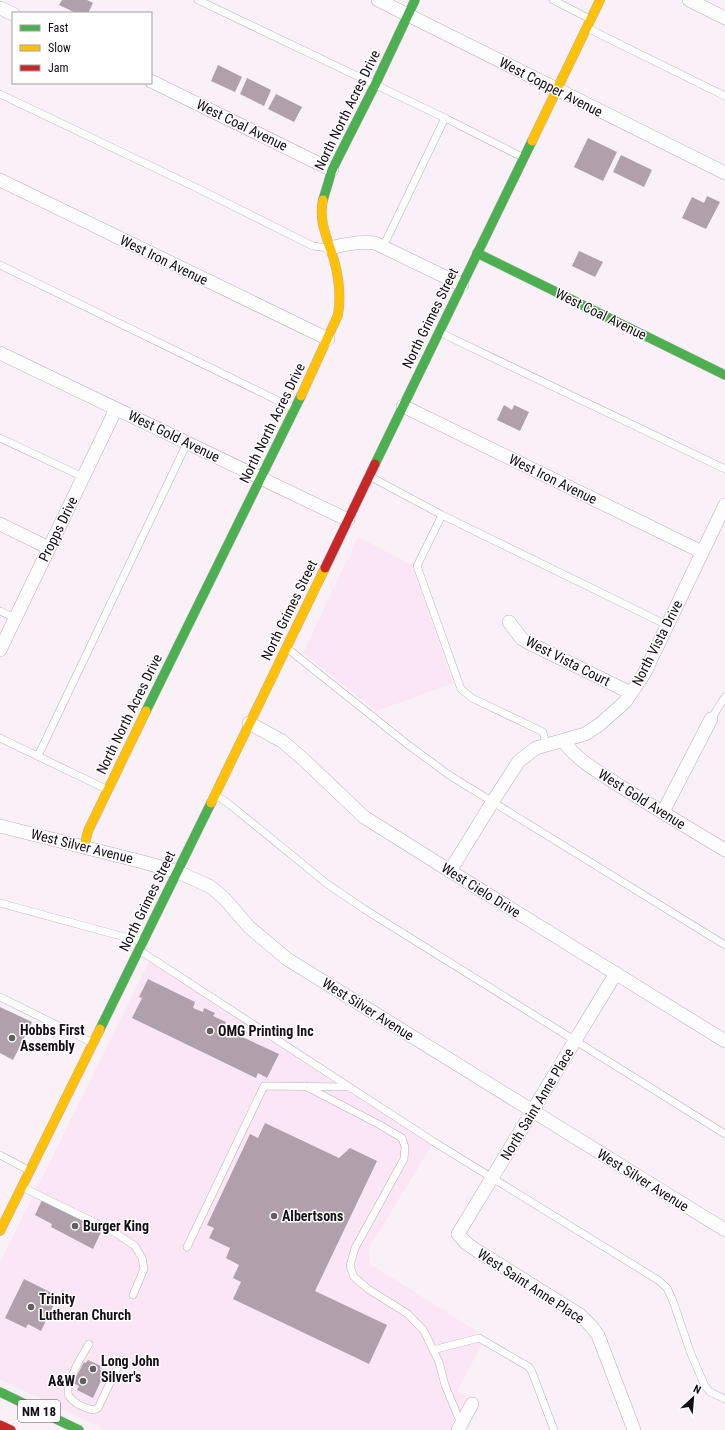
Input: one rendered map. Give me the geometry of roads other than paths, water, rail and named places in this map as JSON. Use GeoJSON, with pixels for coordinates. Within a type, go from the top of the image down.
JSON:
{"type":"FeatureCollection","features":[{"type":"Feature","properties":{"kind":"main road","name":"North North Acres Drive"},"geometry":{"type":"LineString","coordinates":[[84,847],[88,831],[107,790],[261,479],[328,340],[338,315],[340,302],[339,288],[334,261],[321,219],[322,202],[332,170],[375,85],[415,0]]}},
{"type":"Feature","properties":{"kind":"main road","name":"North Grimes Street"},"geometry":{"type":"LineString","coordinates":[[0,1231],[178,872],[600,0]]}},
{"type":"Feature","properties":{"kind":"main road","name":"West Coal Avenue"},"geometry":{"type":"LineString","coordinates":[[477,253],[725,375]]}},
{"type":"Feature","properties":{"kind":"main road","name":"NM 18"},"geometry":{"type":"LineString","coordinates":[[0,1392],[79,1430]]}},
{"type":"Feature","properties":{"kind":"main road","name":"NM 18"},"geometry":{"type":"LineString","coordinates":[[0,1425],[11,1430]]}},
{"type":"Feature","properties":{"kind":"street","name":"West Copper Avenue"},"geometry":{"type":"LineString","coordinates":[[378,0],[725,173]]}},
{"type":"Feature","properties":{"kind":"street"},"geometry":{"type":"LineString","coordinates":[[689,0],[725,18]]}},
{"type":"Feature","properties":{"kind":"street"},"geometry":{"type":"LineString","coordinates":[[0,8],[12,14]]}},
{"type":"Feature","properties":{"kind":"street","name":"West Coal Avenue"},"geometry":{"type":"LineString","coordinates":[[152,81],[332,170]]}},
{"type":"Feature","properties":{"kind":"street","name":"West Iron Avenue"},"geometry":{"type":"LineString","coordinates":[[0,180],[328,340]]}},
{"type":"Feature","properties":{"kind":"street"},"geometry":{"type":"LineString","coordinates":[[330,248],[348,243],[375,243],[462,285]]}},
{"type":"Feature","properties":{"kind":"street","name":"West Gold Avenue"},"geometry":{"type":"LineString","coordinates":[[0,353],[348,520]]}},
{"type":"Feature","properties":{"kind":"street","name":"West Iron Avenue"},"geometry":{"type":"LineString","coordinates":[[403,406],[702,552]]}},
{"type":"Feature","properties":{"kind":"street","name":"Propps Drive"},"geometry":{"type":"LineString","coordinates":[[0,650],[116,409]]}},
{"type":"Feature","properties":{"kind":"street","name":"North Vista Drive"},"geometry":{"type":"LineString","coordinates":[[450,872],[519,761],[536,748],[585,734],[599,726],[626,702],[644,674],[725,504]]}},
{"type":"Feature","properties":{"kind":"street"},"geometry":{"type":"LineString","coordinates":[[0,524],[49,548]]}},
{"type":"Feature","properties":{"kind":"street","name":"West Vista Court"},"geometry":{"type":"LineString","coordinates":[[509,622],[527,642],[631,693]]}},
{"type":"Feature","properties":{"kind":"street"},"geometry":{"type":"LineString","coordinates":[[663,812],[711,720]]}},
{"type":"Feature","properties":{"kind":"street","name":"West Cielo Drive"},"geometry":{"type":"LineString","coordinates":[[249,723],[282,741],[304,759],[364,817],[450,872],[724,1038]]}},
{"type":"Feature","properties":{"kind":"street","name":"West Gold Avenue"},"geometry":{"type":"LineString","coordinates":[[563,741],[572,753],[586,764],[725,850]]}},
{"type":"Feature","properties":{"kind":"street","name":"West Silver Avenue"},"geometry":{"type":"LineString","coordinates":[[0,826],[178,872],[210,887],[224,898],[249,926],[287,959],[725,1230]]}},
{"type":"Feature","properties":{"kind":"street","name":"North Saint Anne Place"},"geometry":{"type":"LineString","coordinates":[[458,1234],[616,973]]}},
{"type":"Feature","properties":{"kind":"street","name":"West Saint Anne Place"},"geometry":{"type":"LineString","coordinates":[[458,1234],[466,1243],[476,1250],[580,1315],[591,1326],[598,1335],[634,1430]]}},
{"type":"Feature","properties":{"kind":"street"},"geometry":{"type":"LineString","coordinates":[[460,1427],[472,1404]]}},
{"type":"Feature","properties":{"kind":"lane"},"geometry":{"type":"LineString","coordinates":[[198,0],[445,118],[524,158]]}},
{"type":"Feature","properties":{"kind":"lane"},"geometry":{"type":"LineString","coordinates":[[553,0],[591,19]]}},
{"type":"Feature","properties":{"kind":"lane"},"geometry":{"type":"LineString","coordinates":[[586,28],[725,96]]}},
{"type":"Feature","properties":{"kind":"lane"},"geometry":{"type":"LineString","coordinates":[[0,94],[199,189],[313,246],[330,248]]}},
{"type":"Feature","properties":{"kind":"lane"},"geometry":{"type":"LineString","coordinates":[[382,247],[445,118]]}},
{"type":"Feature","properties":{"kind":"lane"},"geometry":{"type":"LineString","coordinates":[[0,265],[295,409]]}},
{"type":"Feature","properties":{"kind":"lane"},"geometry":{"type":"LineString","coordinates":[[439,332],[725,469]]}},
{"type":"Feature","properties":{"kind":"lane"},"geometry":{"type":"LineString","coordinates":[[0,438],[83,477]]}},
{"type":"Feature","properties":{"kind":"lane"},"geometry":{"type":"LineString","coordinates":[[38,756],[188,443]]}},
{"type":"Feature","properties":{"kind":"lane"},"geometry":{"type":"LineString","coordinates":[[369,476],[442,515],[667,625]]}},
{"type":"Feature","properties":{"kind":"lane"},"geometry":{"type":"LineString","coordinates":[[442,515],[417,566],[461,689],[472,698],[543,732],[546,744]]}},
{"type":"Feature","properties":{"kind":"lane"},"geometry":{"type":"LineString","coordinates":[[0,611],[15,618]]}},
{"type":"Feature","properties":{"kind":"lane"},"geometry":{"type":"LineString","coordinates":[[286,647],[449,775],[725,945]]}},
{"type":"Feature","properties":{"kind":"lane"},"geometry":{"type":"LineString","coordinates":[[711,720],[725,697]]}},
{"type":"Feature","properties":{"kind":"lane"},"geometry":{"type":"LineString","coordinates":[[0,738],[107,790]]}},
{"type":"Feature","properties":{"kind":"lane"},"geometry":{"type":"LineString","coordinates":[[215,795],[229,804],[326,883],[351,900],[725,1134]]}},
{"type":"Feature","properties":{"kind":"lane"},"geometry":{"type":"LineString","coordinates":[[0,903],[143,942]]}},
{"type":"Feature","properties":{"kind":"lane"},"geometry":{"type":"LineString","coordinates":[[139,950],[348,1087],[658,1280],[667,1288],[704,1386],[710,1392],[725,1399]]}},
{"type":"Feature","properties":{"kind":"lane"},"geometry":{"type":"LineString","coordinates":[[0,996],[93,1043]]}},
{"type":"Feature","properties":{"kind":"lane"},"geometry":{"type":"LineString","coordinates":[[187,1247],[264,1086],[348,1087]]}},
{"type":"Feature","properties":{"kind":"lane"},"geometry":{"type":"LineString","coordinates":[[305,1086],[402,1138],[405,1147],[404,1159],[356,1248],[350,1266],[354,1277],[368,1289],[408,1314],[424,1331],[439,1362],[445,1386],[460,1427]]}},
{"type":"Feature","properties":{"kind":"lane"},"geometry":{"type":"LineString","coordinates":[[0,1155],[30,1171]]}},
{"type":"Feature","properties":{"kind":"lane"},"geometry":{"type":"LineString","coordinates":[[22,1187],[114,1232],[135,1246],[142,1258],[144,1269],[133,1295]]}},
{"type":"Feature","properties":{"kind":"lane"},"geometry":{"type":"LineString","coordinates":[[433,1350],[480,1338],[529,1367],[554,1430]]}},
{"type":"Feature","properties":{"kind":"lane"},"geometry":{"type":"LineString","coordinates":[[89,1344],[68,1388],[68,1394],[83,1407],[93,1410],[98,1408],[121,1360]]}},
{"type":"Feature","properties":{"kind":"place","name":"OMG Printing Inc"},"geometry":{"type":"Point","coordinates":[210,1031]}},
{"type":"Feature","properties":{"kind":"place","name":"Hobbs First Assembly"},"geometry":{"type":"Point","coordinates":[12,1038]}},
{"type":"Feature","properties":{"kind":"place","name":"Albertsons"},"geometry":{"type":"Point","coordinates":[274,1216]}},
{"type":"Feature","properties":{"kind":"place","name":"Burger King"},"geometry":{"type":"Point","coordinates":[75,1226]}},
{"type":"Feature","properties":{"kind":"place","name":"Trinity Lutheran Church"},"geometry":{"type":"Point","coordinates":[31,1307]}},
{"type":"Feature","properties":{"kind":"place","name":"Long John Silver's"},"geometry":{"type":"Point","coordinates":[93,1369]}},
{"type":"Feature","properties":{"kind":"place","name":"A&W"},"geometry":{"type":"Point","coordinates":[83,1381]}}]}
